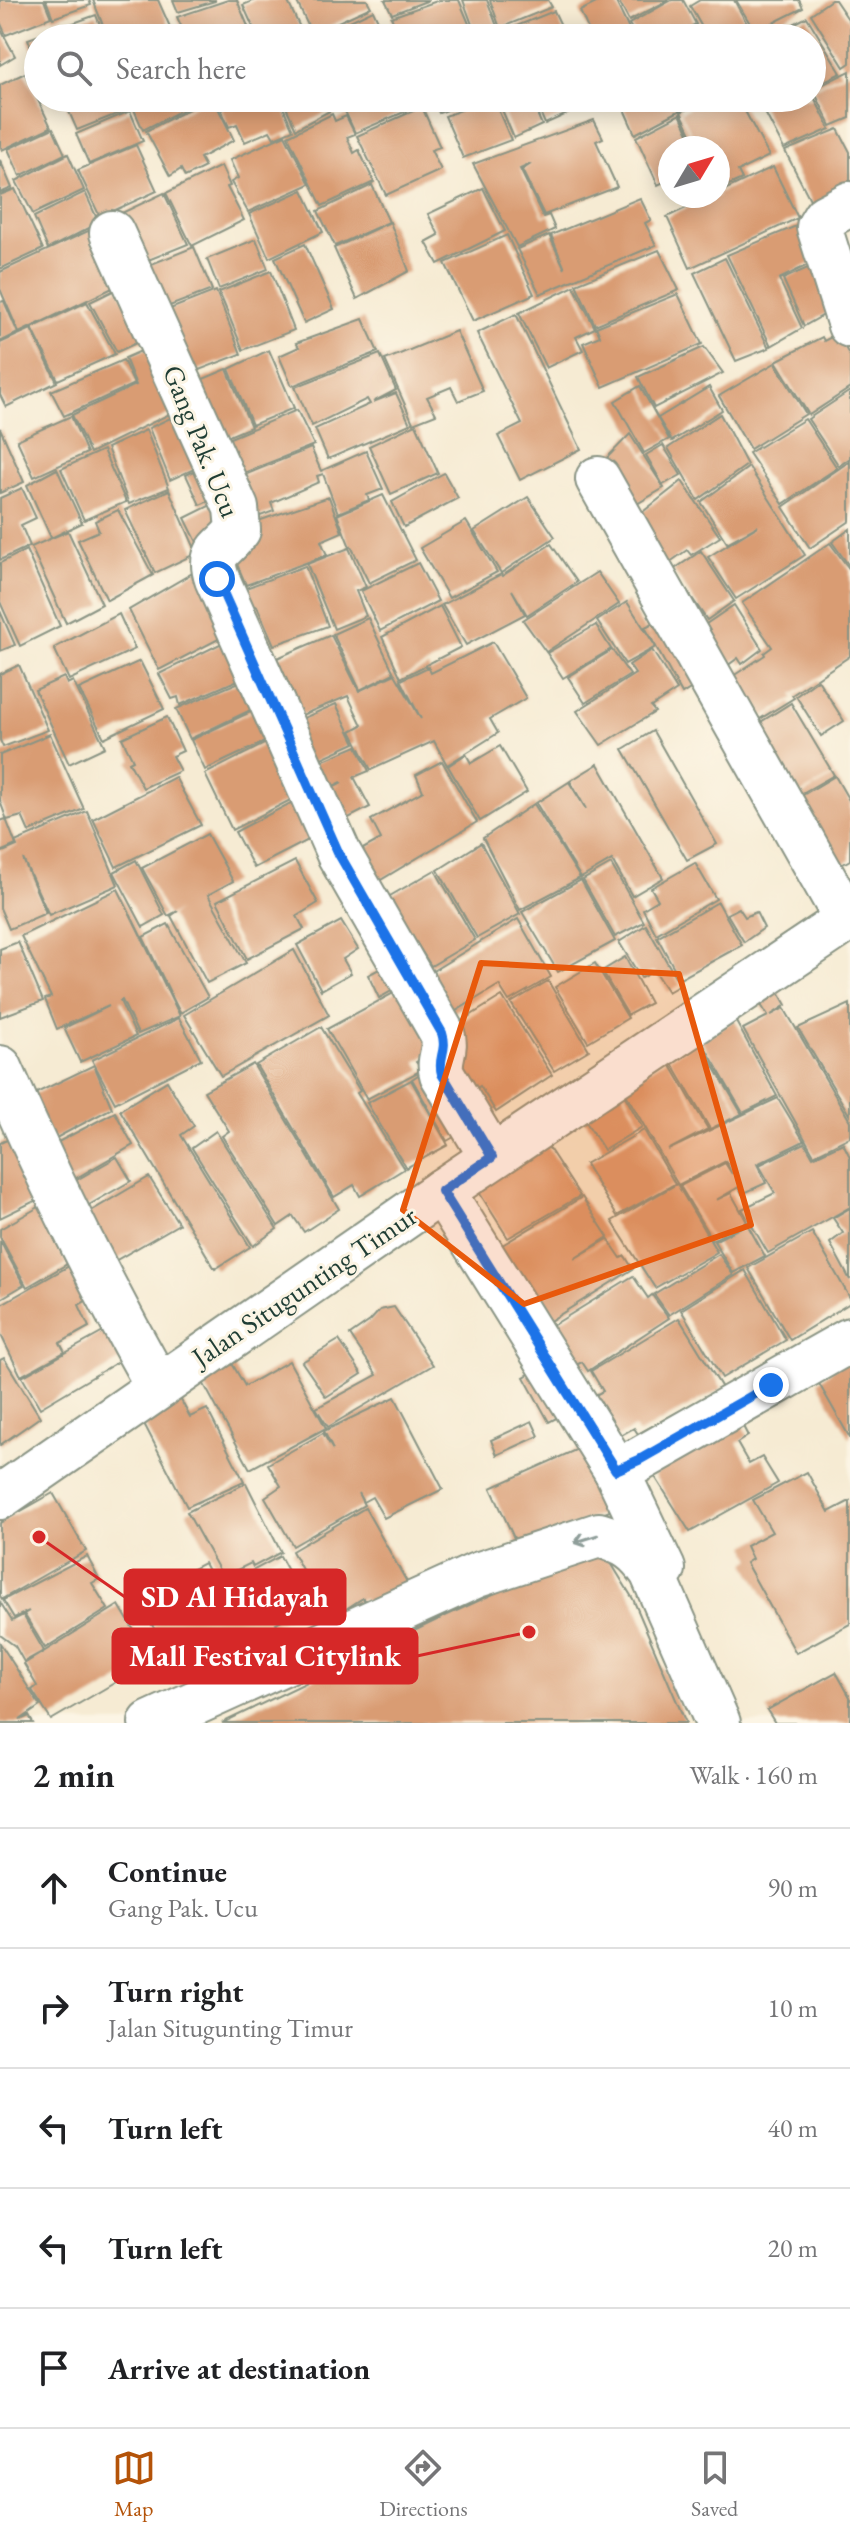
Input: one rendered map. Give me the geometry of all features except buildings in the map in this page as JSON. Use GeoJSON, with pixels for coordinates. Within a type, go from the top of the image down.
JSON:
{"type":"FeatureCollection","features":[{"type":"Feature","properties":{"kind":"street"},"geometry":{"type":"LineString","coordinates":[[850,204],[825,217],[819,227],[850,325]]}},
{"type":"Feature","properties":{"kind":"street","name":"Gang Pak. Ucu"},"geometry":{"type":"LineString","coordinates":[[112,233],[236,508],[238,530],[229,542],[215,552],[212,564],[217,579],[339,854],[442,1033],[445,1042],[440,1066],[442,1074],[492,1157]]}},
{"type":"Feature","properties":{"kind":"street"},"geometry":{"type":"LineString","coordinates":[[598,479],[849,919]]}},
{"type":"Feature","properties":{"kind":"street","name":"Jalan Situgunting Timur"},"geometry":{"type":"LineString","coordinates":[[0,1497],[442,1191],[849,919]]}},
{"type":"Feature","properties":{"kind":"street"},"geometry":{"type":"LineString","coordinates":[[0,1068],[38,1154],[118,1315],[170,1377]]}},
{"type":"Feature","properties":{"kind":"street"},"geometry":{"type":"LineString","coordinates":[[442,1191],[616,1470],[664,1569],[730,1723]]}},
{"type":"Feature","properties":{"kind":"street"},"geometry":{"type":"LineString","coordinates":[[125,1267],[170,1377]]}},
{"type":"Feature","properties":{"kind":"street"},"geometry":{"type":"LineString","coordinates":[[616,1470],[639,1460],[850,1340]]}},
{"type":"Feature","properties":{"kind":"street"},"geometry":{"type":"LineString","coordinates":[[151,1723],[477,1575],[599,1535],[618,1540],[637,1552],[652,1572],[666,1641],[718,1723]]}},
{"type":"Feature","properties":{"kind":"highlighted area"},"geometry":{"type":"Polygon","coordinates":[[[481,963],[679,974],[751,1225],[524,1304],[403,1210],[481,963]]]}},
{"type":"Feature","properties":{"kind":"place","name":"SD Al Hidayah"},"geometry":{"type":"Point","coordinates":[39,1537]}},
{"type":"Feature","properties":{"kind":"place","name":"Mall Festival Citylink"},"geometry":{"type":"Point","coordinates":[529,1632]}},
{"type":"Feature","properties":{"kind":"route"},"geometry":{"type":"LineString","coordinates":[[217,579],[339,854],[442,1033],[445,1042],[445,1051],[440,1060],[442,1074],[492,1157],[442,1191],[616,1470],[771,1385]]}}]}
